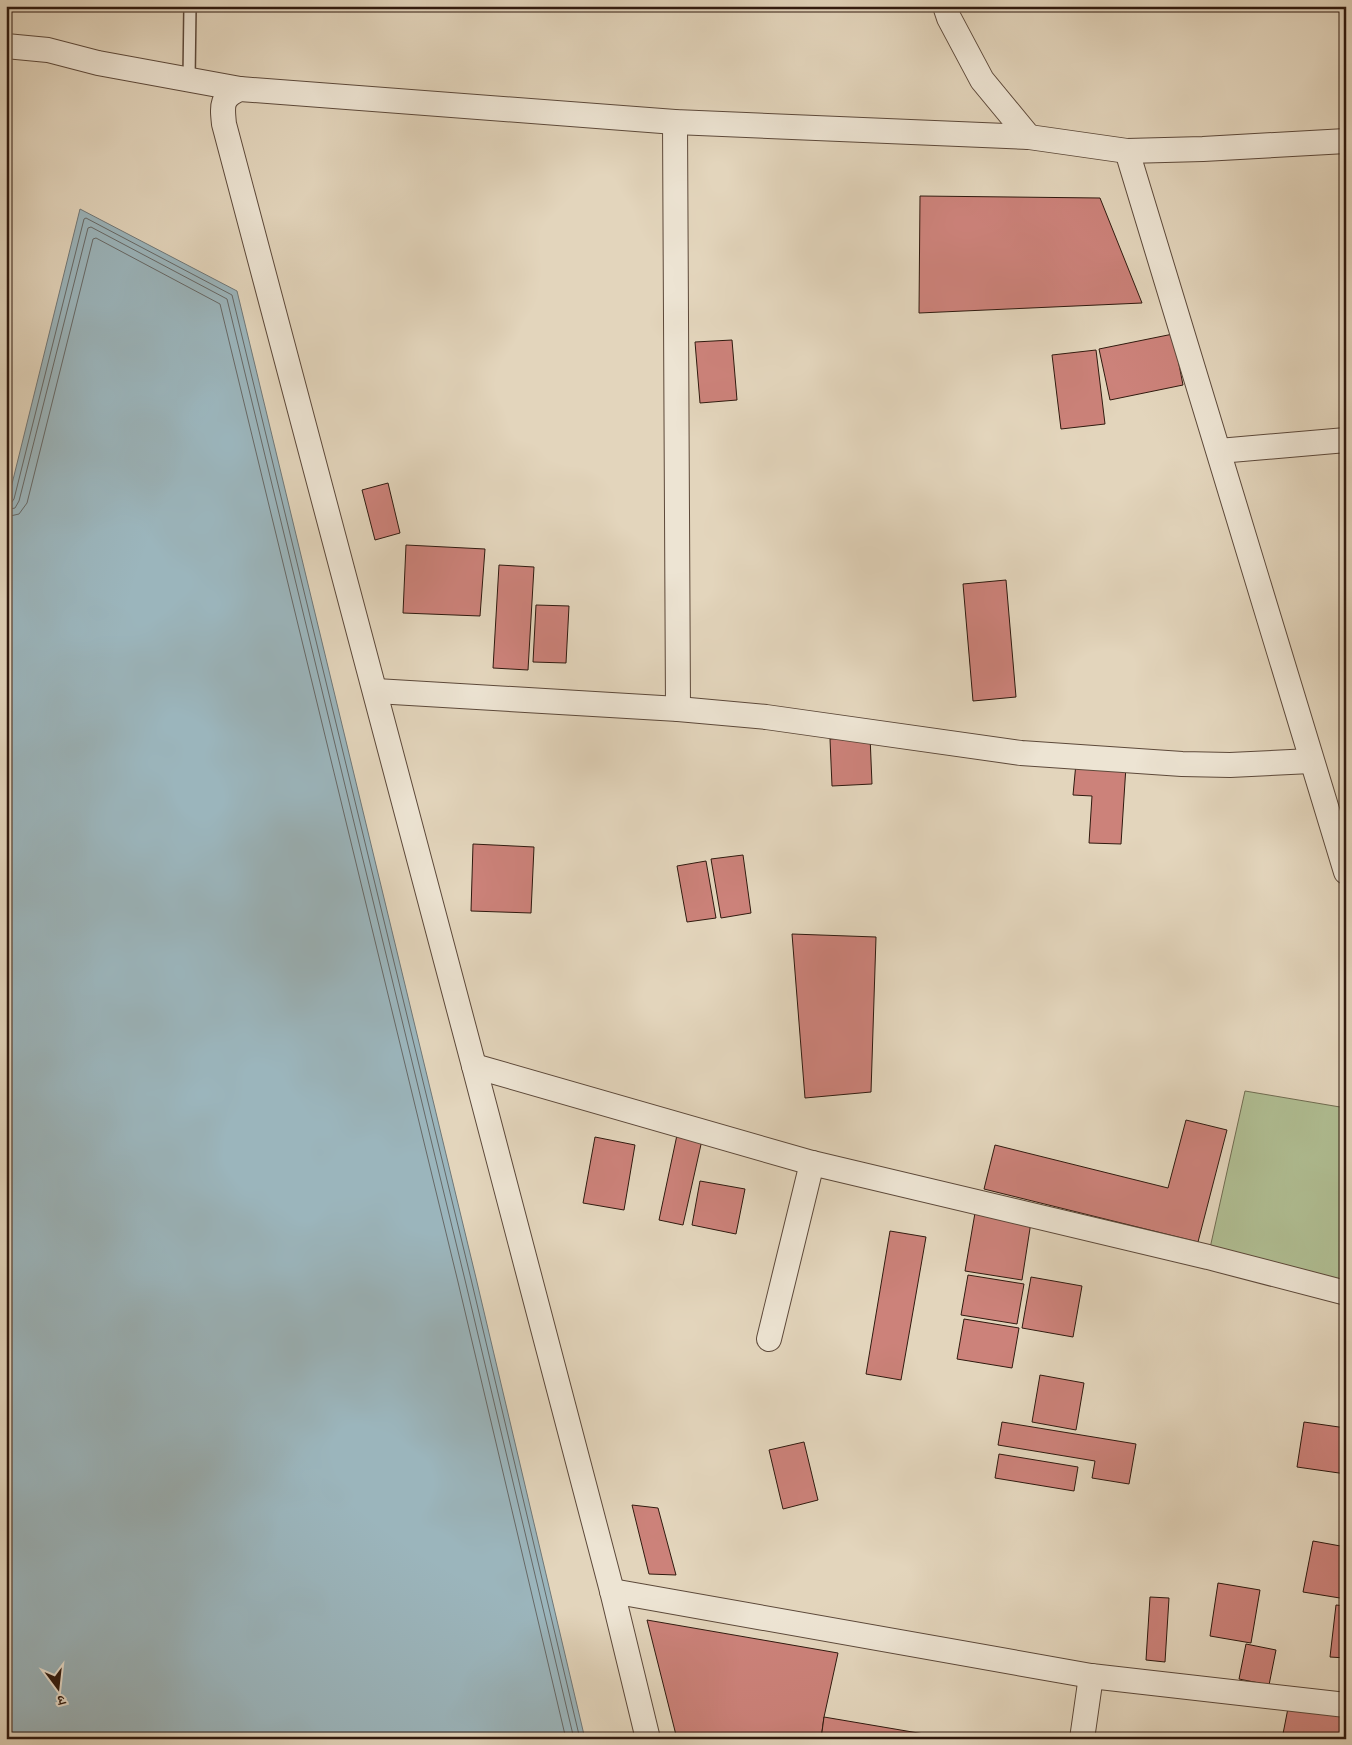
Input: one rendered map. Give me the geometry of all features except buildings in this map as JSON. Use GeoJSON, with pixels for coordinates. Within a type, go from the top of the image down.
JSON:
{"type":"FeatureCollection","features":[{"type":"Feature","properties":{"kind":"street"},"geometry":{"type":"LineString","coordinates":[[945,6],[949,18],[982,80],[1030,137]]}},
{"type":"Feature","properties":{"kind":"street"},"geometry":{"type":"LineString","coordinates":[[6,46],[48,50],[98,64],[240,89],[675,122],[1030,137],[1127,151],[1346,141]]}},
{"type":"Feature","properties":{"kind":"street"},"geometry":{"type":"LineString","coordinates":[[240,89],[226,97],[222,109],[224,124],[376,691],[612,1591],[648,1739]]}},
{"type":"Feature","properties":{"kind":"street"},"geometry":{"type":"LineString","coordinates":[[675,122],[678,709]]}},
{"type":"Feature","properties":{"kind":"street"},"geometry":{"type":"LineString","coordinates":[[1127,151],[1346,872]]}},
{"type":"Feature","properties":{"kind":"street"},"geometry":{"type":"LineString","coordinates":[[1219,451],[1346,440]]}},
{"type":"Feature","properties":{"kind":"street"},"geometry":{"type":"LineString","coordinates":[[376,691],[678,709],[766,717],[1021,753],[1182,764],[1230,765],[1311,761]]}},
{"type":"Feature","properties":{"kind":"street"},"geometry":{"type":"LineString","coordinates":[[474,1066],[812,1163],[1199,1255],[1346,1293]]}},
{"type":"Feature","properties":{"kind":"street"},"geometry":{"type":"LineString","coordinates":[[769,1339],[812,1163]]}},
{"type":"Feature","properties":{"kind":"street"},"geometry":{"type":"LineString","coordinates":[[612,1591],[1091,1676],[1346,1705]]}},
{"type":"Feature","properties":{"kind":"street"},"geometry":{"type":"LineString","coordinates":[[1082,1739],[1091,1676]]}},
{"type":"Feature","properties":{"kind":"lane"},"geometry":{"type":"LineString","coordinates":[[189,80],[190,6]]}},
{"type":"Feature","properties":{"kind":"green space"},"geometry":{"type":"Polygon","coordinates":[[[1245,1091],[1346,1108],[1346,1293],[1208,1257],[1245,1091]]]}},
{"type":"Feature","properties":{"kind":"water"},"geometry":{"type":"Polygon","coordinates":[[[80,209],[237,291],[476,1278],[585,1739],[6,1739],[6,508],[80,209]]]}}]}
